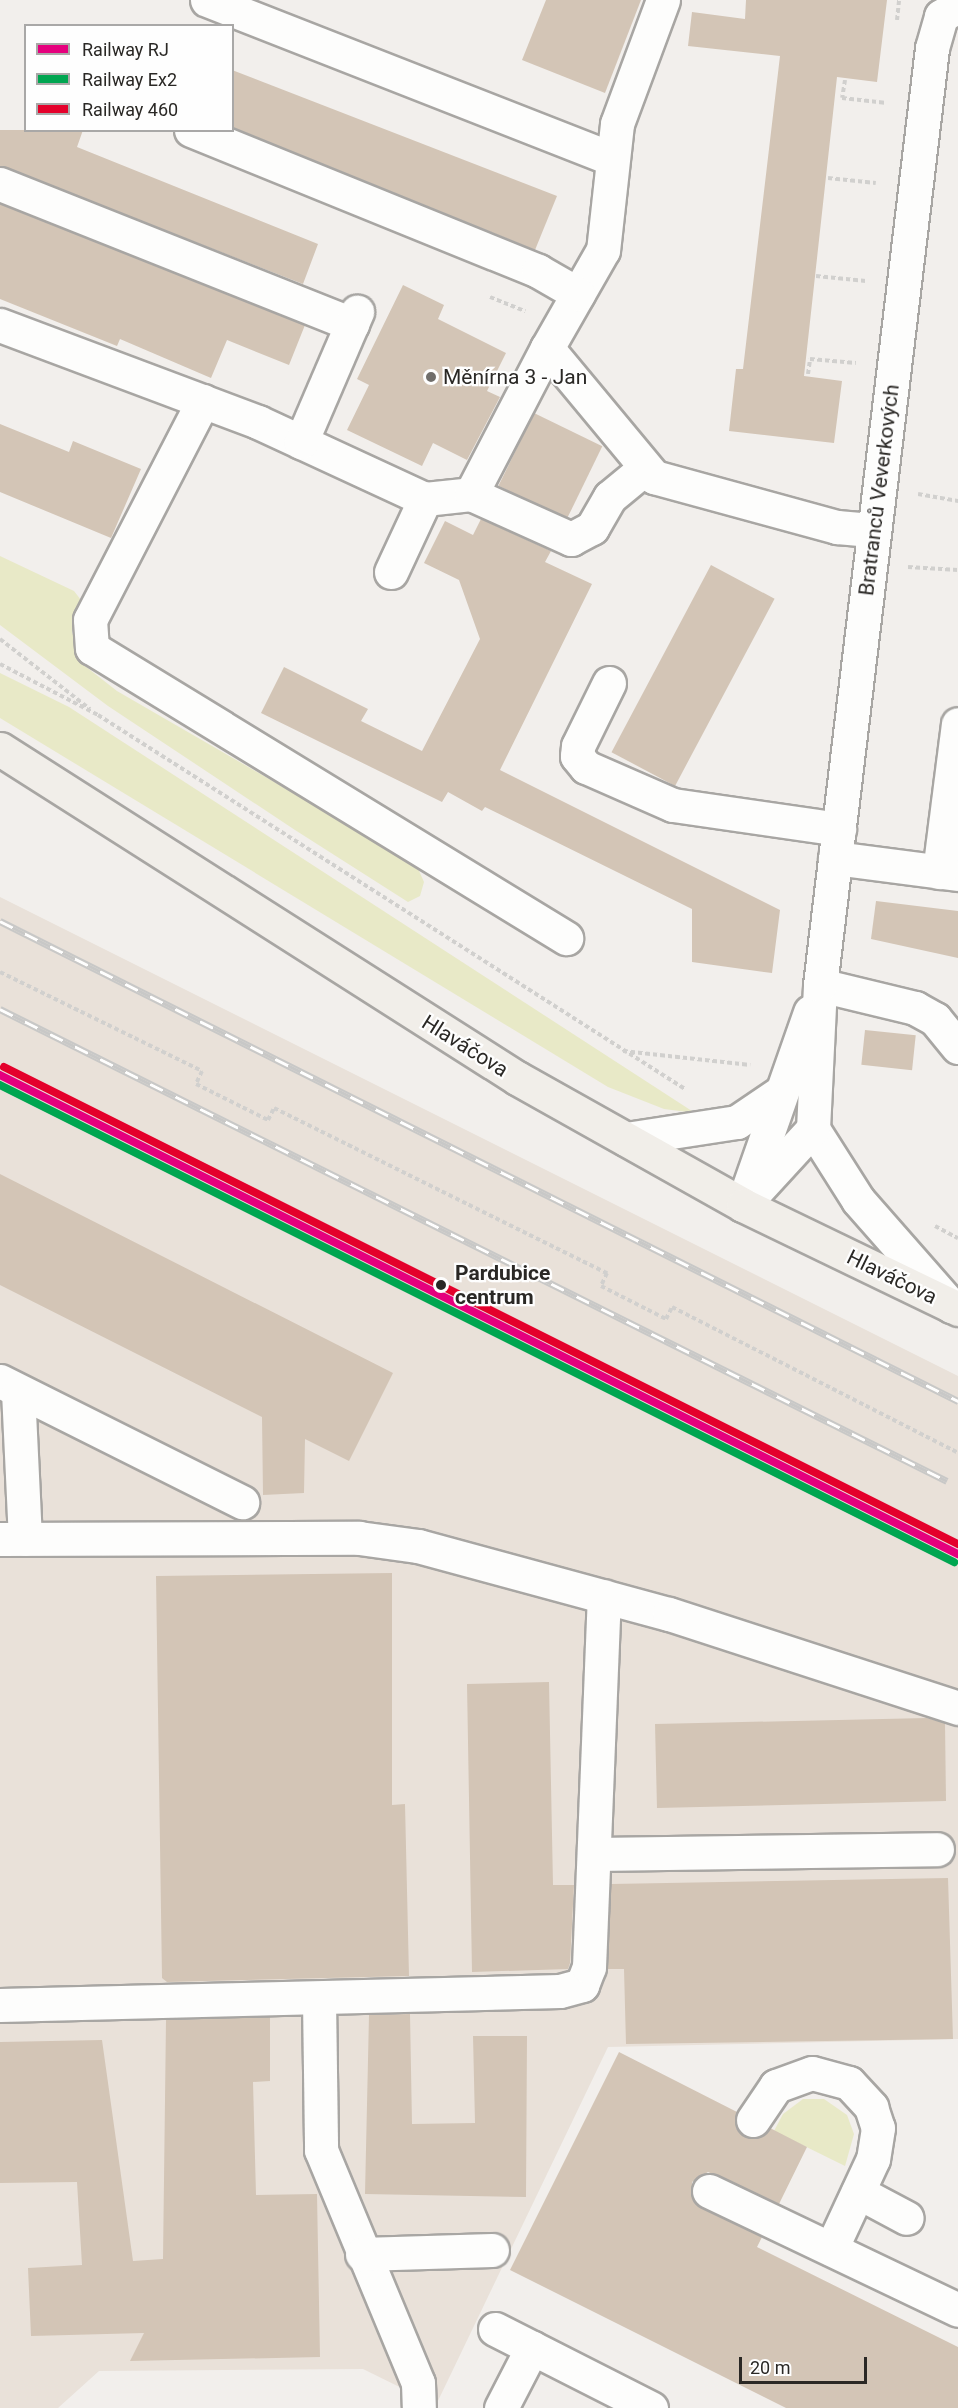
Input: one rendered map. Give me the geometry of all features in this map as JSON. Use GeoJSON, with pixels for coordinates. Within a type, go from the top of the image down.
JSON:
{"type":"FeatureCollection","features":[{"type":"Feature","properties":{"kind":"main road","name":"Hlaváčova"},"geometry":{"type":"LineString","coordinates":[[0,749],[380,994],[626,1139],[743,1205],[955,1307]]}},
{"type":"Feature","properties":{"kind":"street"},"geometry":{"type":"LineString","coordinates":[[207,0],[611,158]]}},
{"type":"Feature","properties":{"kind":"street"},"geometry":{"type":"LineString","coordinates":[[471,494],[547,348],[603,250],[611,158],[622,107],[663,0]]}},
{"type":"Feature","properties":{"kind":"street","name":"Bratranců Veverkových"},"geometry":{"type":"LineString","coordinates":[[813,1129],[820,985],[932,48],[936,25],[951,5]]}},
{"type":"Feature","properties":{"kind":"street"},"geometry":{"type":"LineString","coordinates":[[195,132],[538,272],[578,294]]}},
{"type":"Feature","properties":{"kind":"street"},"geometry":{"type":"LineString","coordinates":[[0,184],[354,318],[301,442]]}},
{"type":"Feature","properties":{"kind":"street"},"geometry":{"type":"LineString","coordinates":[[0,325],[301,442],[425,499],[471,494],[571,539],[592,528],[610,497],[644,469]]}},
{"type":"Feature","properties":{"kind":"street"},"geometry":{"type":"LineString","coordinates":[[547,348],[644,469],[666,482],[837,527],[874,530]]}},
{"type":"Feature","properties":{"kind":"street"},"geometry":{"type":"LineString","coordinates":[[203,402],[90,620],[92,648],[566,938]]}},
{"type":"Feature","properties":{"kind":"street"},"geometry":{"type":"LineString","coordinates":[[391,572],[425,499]]}},
{"type":"Feature","properties":{"kind":"street"},"geometry":{"type":"LineString","coordinates":[[609,683],[578,746],[577,756],[586,767],[673,805],[949,873],[958,723]]}},
{"type":"Feature","properties":{"kind":"street"},"geometry":{"type":"LineString","coordinates":[[820,985],[915,1008],[935,1019],[958,1047]]}},
{"type":"Feature","properties":{"kind":"street","name":"Bratranců Veverkových"},"geometry":{"type":"LineString","coordinates":[[743,1205],[778,1094],[820,985]]}},
{"type":"Feature","properties":{"kind":"street"},"geometry":{"type":"LineString","coordinates":[[626,1139],[737,1122],[778,1094]]}},
{"type":"Feature","properties":{"kind":"street"},"geometry":{"type":"LineString","coordinates":[[743,1205],[813,1129]]}},
{"type":"Feature","properties":{"kind":"street","name":"Hlaváčova"},"geometry":{"type":"LineString","coordinates":[[813,1129],[858,1200],[955,1307]]}},
{"type":"Feature","properties":{"kind":"street"},"geometry":{"type":"LineString","coordinates":[[242,1502],[9,1386],[13,1539],[359,1538],[447,1552],[604,1596],[958,1708]]}},
{"type":"Feature","properties":{"kind":"street"},"geometry":{"type":"LineString","coordinates":[[0,2004],[319,1999],[560,1991],[582,1985],[589,1966],[604,1596]]}},
{"type":"Feature","properties":{"kind":"street"},"geometry":{"type":"LineString","coordinates":[[594,1854],[937,1850]]}},
{"type":"Feature","properties":{"kind":"street"},"geometry":{"type":"LineString","coordinates":[[319,1999],[321,2150],[362,2254],[418,2383],[419,2408]]}},
{"type":"Feature","properties":{"kind":"street"},"geometry":{"type":"LineString","coordinates":[[753,2120],[769,2093],[786,2080],[823,2073],[849,2083],[866,2098],[878,2128],[873,2159],[831,2249]]}},
{"type":"Feature","properties":{"kind":"street"},"geometry":{"type":"LineString","coordinates":[[709,2191],[958,2310]]}},
{"type":"Feature","properties":{"kind":"street"},"geometry":{"type":"LineString","coordinates":[[858,2192],[907,2218]]}},
{"type":"Feature","properties":{"kind":"street"},"geometry":{"type":"LineString","coordinates":[[362,2254],[492,2250]]}},
{"type":"Feature","properties":{"kind":"street"},"geometry":{"type":"LineString","coordinates":[[495,2329],[651,2408]]}},
{"type":"Feature","properties":{"kind":"street"},"geometry":{"type":"LineString","coordinates":[[501,2408],[532,2348]]}},
{"type":"Feature","properties":{"kind":"path"},"geometry":{"type":"LineString","coordinates":[[845,80],[843,98],[887,103]]}},
{"type":"Feature","properties":{"kind":"path"},"geometry":{"type":"LineString","coordinates":[[828,178],[877,184]]}},
{"type":"Feature","properties":{"kind":"path"},"geometry":{"type":"LineString","coordinates":[[816,276],[866,281]]}},
{"type":"Feature","properties":{"kind":"path"},"geometry":{"type":"LineString","coordinates":[[808,374],[810,358],[857,363]]}},
{"type":"Feature","properties":{"kind":"path"},"geometry":{"type":"LineString","coordinates":[[913,491],[958,501]]}},
{"type":"Feature","properties":{"kind":"path"},"geometry":{"type":"LineString","coordinates":[[901,572],[915,566],[958,570]]}},
{"type":"Feature","properties":{"kind":"path"},"geometry":{"type":"LineString","coordinates":[[0,639],[98,715],[620,1051],[691,1091]]}},
{"type":"Feature","properties":{"kind":"path"},"geometry":{"type":"LineString","coordinates":[[0,664],[98,715]]}},
{"type":"Feature","properties":{"kind":"path"},"geometry":{"type":"LineString","coordinates":[[0,972],[202,1071],[196,1084],[268,1120],[274,1108],[608,1273],[601,1286],[666,1319],[672,1306],[958,1453]]}},
{"type":"Feature","properties":{"kind":"path"},"geometry":{"type":"LineString","coordinates":[[620,1051],[757,1066]]}},
{"type":"Feature","properties":{"kind":"path"},"geometry":{"type":"LineString","coordinates":[[929,1223],[958,1238]]}},
{"type":"Feature","properties":{"kind":"shaded area"},"geometry":{"type":"Polygon","coordinates":[[[0,897],[958,1376],[958,2039],[608,2047],[436,2405],[363,2369],[99,2371],[58,2408],[0,2408],[0,897]]]}},
{"type":"Feature","properties":{"kind":"green space"},"geometry":{"type":"Polygon","coordinates":[[[0,556],[74,591],[81,600],[72,632],[85,666],[117,691],[416,864],[424,882],[420,896],[408,902],[295,830],[108,706],[0,625],[0,556]]]}},
{"type":"Feature","properties":{"kind":"green space"},"geometry":{"type":"Polygon","coordinates":[[[0,673],[69,707],[695,1113],[664,1109],[608,1087],[0,718],[0,673]]]}},
{"type":"Feature","properties":{"kind":"green space"},"geometry":{"type":"Polygon","coordinates":[[[803,2099],[824,2099],[847,2115],[854,2134],[845,2166],[774,2131],[783,2114],[803,2099]]]}},
{"type":"Feature","properties":{"kind":"building"},"geometry":{"type":"Polygon","coordinates":[[[546,0],[641,0],[605,93],[522,60],[546,0]]]}},
{"type":"Feature","properties":{"kind":"building"},"geometry":{"type":"Polygon","coordinates":[[[746,0],[887,0],[877,82],[837,77],[804,376],[842,381],[834,443],[729,431],[736,369],[743,369],[780,56],[688,46],[692,12],[745,19],[746,0]]]}},
{"type":"Feature","properties":{"kind":"building"},"geometry":{"type":"Polygon","coordinates":[[[234,71],[557,196],[535,250],[234,128],[234,71]]]}},
{"type":"Feature","properties":{"kind":"building"},"geometry":{"type":"Polygon","coordinates":[[[0,130],[82,132],[77,147],[318,244],[303,284],[0,166],[0,130]]]}},
{"type":"Feature","properties":{"kind":"building"},"geometry":{"type":"Polygon","coordinates":[[[0,204],[305,325],[289,365],[227,340],[211,378],[120,339],[117,346],[0,299],[0,204]]]}},
{"type":"Feature","properties":{"kind":"building","name":"Měnírna 3 - Jan"},"geometry":{"type":"Polygon","coordinates":[[[403,285],[444,305],[438,319],[506,353],[487,391],[500,397],[467,460],[433,443],[422,466],[347,430],[369,385],[357,379],[403,285]]]}},
{"type":"Feature","properties":{"kind":"building"},"geometry":{"type":"Polygon","coordinates":[[[534,413],[602,446],[567,519],[498,486],[534,413]]]}},
{"type":"Feature","properties":{"kind":"building"},"geometry":{"type":"Polygon","coordinates":[[[0,424],[69,452],[73,441],[141,469],[111,538],[0,492],[0,424]]]}},
{"type":"Feature","properties":{"kind":"building"},"geometry":{"type":"Polygon","coordinates":[[[481,519],[551,551],[545,562],[592,584],[500,770],[780,910],[772,973],[692,962],[692,909],[485,807],[482,811],[448,792],[442,802],[261,713],[284,667],[368,709],[361,721],[422,751],[480,639],[459,580],[424,563],[445,521],[473,535],[481,519]]]}},
{"type":"Feature","properties":{"kind":"building"},"geometry":{"type":"Polygon","coordinates":[[[711,565],[775,599],[675,786],[611,752],[711,565]]]}},
{"type":"Feature","properties":{"kind":"building"},"geometry":{"type":"Polygon","coordinates":[[[876,901],[958,911],[958,958],[871,939],[876,901]]]}},
{"type":"Feature","properties":{"kind":"building"},"geometry":{"type":"Polygon","coordinates":[[[865,1030],[916,1035],[912,1070],[861,1065],[865,1030]]]}},
{"type":"Feature","properties":{"kind":"building"},"geometry":{"type":"Polygon","coordinates":[[[0,1174],[393,1373],[349,1461],[305,1439],[304,1493],[263,1495],[262,1417],[0,1285],[0,1174]]]}},
{"type":"Feature","properties":{"kind":"building"},"geometry":{"type":"Polygon","coordinates":[[[392,1573],[392,1805],[405,1804],[409,1976],[167,1982],[162,1978],[156,1576],[392,1573]]]}},
{"type":"Feature","properties":{"kind":"building"},"geometry":{"type":"Polygon","coordinates":[[[549,1682],[553,1885],[574,1885],[570,1963],[568,1969],[472,1972],[467,1684],[549,1682]]]}},
{"type":"Feature","properties":{"kind":"building"},"geometry":{"type":"Polygon","coordinates":[[[927,1718],[945,1723],[946,1801],[657,1808],[655,1724],[927,1718]]]}},
{"type":"Feature","properties":{"kind":"building"},"geometry":{"type":"Polygon","coordinates":[[[948,1878],[953,2039],[626,2044],[624,1969],[608,1969],[611,1884],[948,1878]]]}},
{"type":"Feature","properties":{"kind":"building"},"geometry":{"type":"Polygon","coordinates":[[[410,2014],[412,2124],[475,2123],[473,2036],[527,2036],[526,2197],[365,2194],[369,2015],[410,2014]]]}},
{"type":"Feature","properties":{"kind":"building"},"geometry":{"type":"Polygon","coordinates":[[[270,2017],[270,2081],[253,2082],[256,2195],[317,2194],[320,2357],[130,2361],[144,2333],[31,2336],[28,2268],[82,2265],[77,2182],[0,2183],[0,2042],[102,2040],[133,2261],[163,2259],[166,2020],[270,2017]]]}},
{"type":"Feature","properties":{"kind":"building"},"geometry":{"type":"Polygon","coordinates":[[[619,2052],[737,2112],[736,2128],[743,2136],[761,2137],[770,2128],[807,2147],[779,2204],[708,2172],[692,2182],[693,2201],[762,2237],[757,2247],[958,2347],[958,2408],[786,2408],[510,2270],[619,2052]]]}},
{"type":"Feature","properties":{"kind":"railway"},"geometry":{"type":"LineString","coordinates":[[0,921],[958,1401]]}},
{"type":"Feature","properties":{"kind":"railway"},"geometry":{"type":"LineString","coordinates":[[0,1009],[947,1481]]}},
{"type":"Feature","properties":{"kind":"rail line","name":"460"},"geometry":{"type":"LineString","coordinates":[[4,1067],[958,1544]]}},
{"type":"Feature","properties":{"kind":"rail line","name":"RJ"},"geometry":{"type":"LineString","coordinates":[[0,1075],[958,1554]]}},
{"type":"Feature","properties":{"kind":"rail line","name":"Ex2"},"geometry":{"type":"LineString","coordinates":[[0,1085],[954,1562]]}},
{"type":"Feature","properties":{"kind":"place","name":"Měnírna 3 - Jan"},"geometry":{"type":"Point","coordinates":[431,377]}},
{"type":"Feature","properties":{"kind":"place","name":"Pardubice centrum"},"geometry":{"type":"Point","coordinates":[441,1285]}}]}
